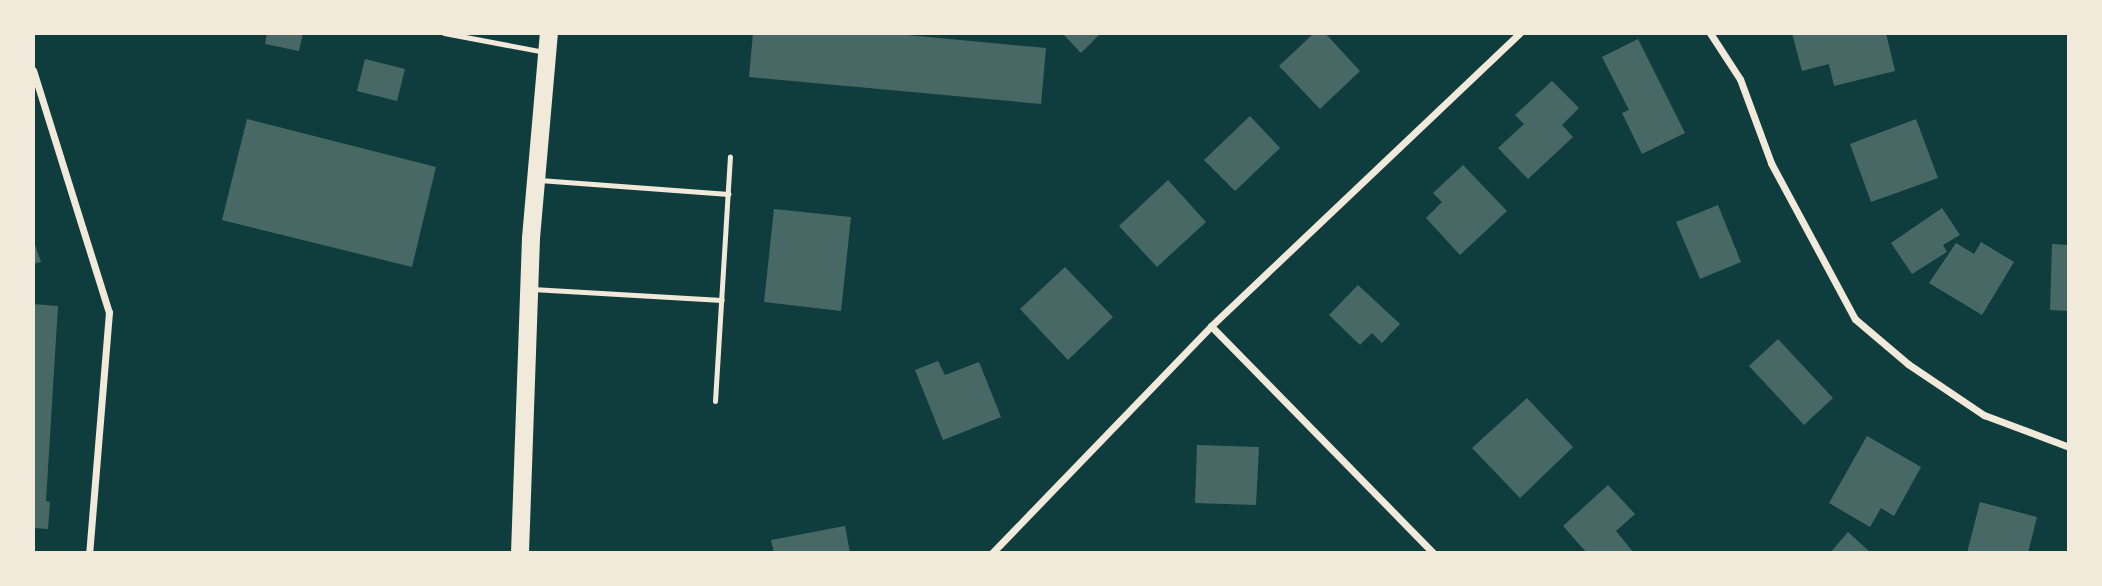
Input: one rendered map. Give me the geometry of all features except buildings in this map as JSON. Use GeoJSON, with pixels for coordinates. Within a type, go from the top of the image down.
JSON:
{"type":"FeatureCollection","features":[{"type":"Feature","properties":{"kind":"main road"},"geometry":{"type":"LineString","coordinates":[[520,553],[529,289],[550,33]]}},
{"type":"Feature","properties":{"kind":"street"},"geometry":{"type":"LineString","coordinates":[[992,553],[1210,326],[1520,33]]}},
{"type":"Feature","properties":{"kind":"street"},"geometry":{"type":"LineString","coordinates":[[1710,33],[1740,79],[1771,163],[1855,319],[1908,363],[1984,415],[2069,447]]}},
{"type":"Feature","properties":{"kind":"street"},"geometry":{"type":"LineString","coordinates":[[33,70],[108,312],[89,553]]}},
{"type":"Feature","properties":{"kind":"street"},"geometry":{"type":"LineString","coordinates":[[1210,326],[1433,553]]}},
{"type":"Feature","properties":{"kind":"lane"},"geometry":{"type":"LineString","coordinates":[[444,33],[548,52]]}},
{"type":"Feature","properties":{"kind":"lane"},"geometry":{"type":"LineString","coordinates":[[715,401],[730,156]]}},
{"type":"Feature","properties":{"kind":"lane"},"geometry":{"type":"LineString","coordinates":[[536,180],[728,194]]}},
{"type":"Feature","properties":{"kind":"lane"},"geometry":{"type":"LineString","coordinates":[[529,289],[722,300]]}}]}
